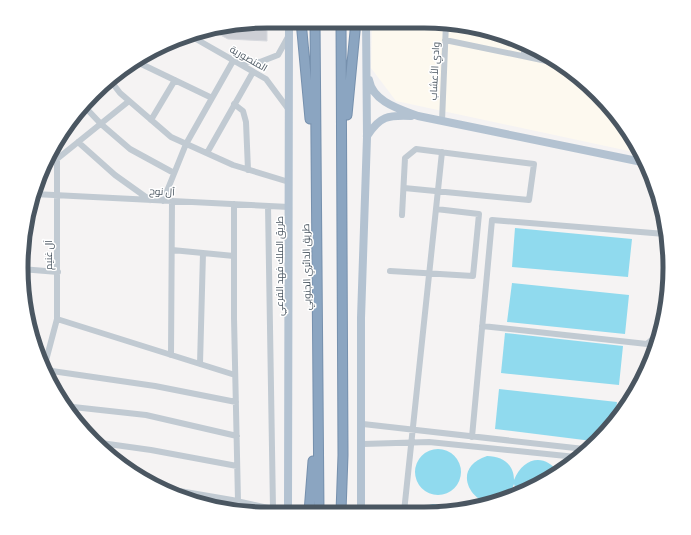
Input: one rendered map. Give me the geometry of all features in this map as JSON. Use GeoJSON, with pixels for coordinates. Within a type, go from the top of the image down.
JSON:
{"type":"FeatureCollection","features":[{"type":"Feature","properties":{"kind":"highway"},"geometry":{"type":"LineString","coordinates":[[302,28],[316,170]]}},
{"type":"Feature","properties":{"kind":"highway","name":"طريق الدائري الجنوبي"},"geometry":{"type":"LineString","coordinates":[[315,28],[319,507]]}},
{"type":"Feature","properties":{"kind":"highway"},"geometry":{"type":"LineString","coordinates":[[341,28],[342,507]]}},
{"type":"Feature","properties":{"kind":"highway"},"geometry":{"type":"LineString","coordinates":[[342,190],[348,91],[355,28]]}},
{"type":"Feature","properties":{"kind":"highway"},"geometry":{"type":"LineString","coordinates":[[309,507],[319,398]]}},
{"type":"Feature","properties":{"kind":"main road","name":"طريق الملك فهد الفرعي"},"geometry":{"type":"LineString","coordinates":[[287,507],[289,28]]}},
{"type":"Feature","properties":{"kind":"main road"},"geometry":{"type":"LineString","coordinates":[[362,507],[363,424],[361,318],[367,137],[366,28]]}},
{"type":"Feature","properties":{"kind":"main road"},"geometry":{"type":"LineString","coordinates":[[367,72],[370,87],[384,101],[393,107],[418,116],[638,161]]}},
{"type":"Feature","properties":{"kind":"main road"},"geometry":{"type":"LineString","coordinates":[[367,137],[380,120],[390,115],[418,116]]}},
{"type":"Feature","properties":{"kind":"street","name":"وادي الأعشاب"},"geometry":{"type":"LineString","coordinates":[[442,121],[446,29]]}},
{"type":"Feature","properties":{"kind":"street"},"geometry":{"type":"LineString","coordinates":[[163,201],[186,144],[233,61],[260,62],[278,55],[289,36]]}},
{"type":"Feature","properties":{"kind":"street","name":"المنصورية"},"geometry":{"type":"LineString","coordinates":[[196,39],[266,79],[289,110]]}},
{"type":"Feature","properties":{"kind":"street"},"geometry":{"type":"LineString","coordinates":[[445,40],[543,60]]}},
{"type":"Feature","properties":{"kind":"street"},"geometry":{"type":"LineString","coordinates":[[524,50],[524,56]]}},
{"type":"Feature","properties":{"kind":"street"},"geometry":{"type":"LineString","coordinates":[[141,64],[212,98]]}},
{"type":"Feature","properties":{"kind":"street"},"geometry":{"type":"LineString","coordinates":[[206,153],[252,72]]}},
{"type":"Feature","properties":{"kind":"street"},"geometry":{"type":"LineString","coordinates":[[151,120],[175,80]]}},
{"type":"Feature","properties":{"kind":"street"},"geometry":{"type":"LineString","coordinates":[[114,84],[129,101],[171,137],[248,170],[289,182]]}},
{"type":"Feature","properties":{"kind":"street"},"geometry":{"type":"LineString","coordinates":[[58,159],[129,101]]}},
{"type":"Feature","properties":{"kind":"street"},"geometry":{"type":"LineString","coordinates":[[234,104],[243,110],[246,122],[248,170]]}},
{"type":"Feature","properties":{"kind":"street"},"geometry":{"type":"LineString","coordinates":[[87,110],[100,124],[130,149],[174,173]]}},
{"type":"Feature","properties":{"kind":"street"},"geometry":{"type":"LineString","coordinates":[[78,142],[114,175],[150,200]]}},
{"type":"Feature","properties":{"kind":"street"},"geometry":{"type":"LineString","coordinates":[[402,215],[405,158],[416,149],[534,164],[529,200],[404,188]]}},
{"type":"Feature","properties":{"kind":"street"},"geometry":{"type":"LineString","coordinates":[[405,507],[442,152]]}},
{"type":"Feature","properties":{"kind":"street","name":"آل غنيم"},"geometry":{"type":"LineString","coordinates":[[47,361],[58,319],[58,153]]}},
{"type":"Feature","properties":{"kind":"street","name":"آل نوح"},"geometry":{"type":"LineString","coordinates":[[40,194],[289,207]]}},
{"type":"Feature","properties":{"kind":"street"},"geometry":{"type":"LineString","coordinates":[[171,355],[172,201]]}},
{"type":"Feature","properties":{"kind":"street"},"geometry":{"type":"LineString","coordinates":[[234,204],[235,375],[238,501]]}},
{"type":"Feature","properties":{"kind":"street"},"geometry":{"type":"LineString","coordinates":[[268,206],[274,507]]}},
{"type":"Feature","properties":{"kind":"street"},"geometry":{"type":"LineString","coordinates":[[390,271],[429,272],[473,276],[479,214],[436,209]]}},
{"type":"Feature","properties":{"kind":"street"},"geometry":{"type":"LineString","coordinates":[[472,437],[492,220],[661,234]]}},
{"type":"Feature","properties":{"kind":"street"},"geometry":{"type":"LineString","coordinates":[[172,250],[234,256]]}},
{"type":"Feature","properties":{"kind":"street"},"geometry":{"type":"LineString","coordinates":[[200,364],[202,253]]}},
{"type":"Feature","properties":{"kind":"street"},"geometry":{"type":"LineString","coordinates":[[28,270],[58,272]]}},
{"type":"Feature","properties":{"kind":"street"},"geometry":{"type":"LineString","coordinates":[[58,319],[235,375]]}},
{"type":"Feature","properties":{"kind":"street"},"geometry":{"type":"LineString","coordinates":[[482,326],[647,344],[651,340]]}},
{"type":"Feature","properties":{"kind":"street"},"geometry":{"type":"LineString","coordinates":[[52,370],[155,386],[236,402]]}},
{"type":"Feature","properties":{"kind":"street"},"geometry":{"type":"LineString","coordinates":[[72,407],[146,415],[237,436]]}},
{"type":"Feature","properties":{"kind":"street"},"geometry":{"type":"LineString","coordinates":[[363,424],[580,449]]}},
{"type":"Feature","properties":{"kind":"street"},"geometry":{"type":"LineString","coordinates":[[363,444],[429,442],[571,456]]}},
{"type":"Feature","properties":{"kind":"street"},"geometry":{"type":"LineString","coordinates":[[105,444],[151,450],[237,466]]}},
{"type":"Feature","properties":{"kind":"street"},"geometry":{"type":"LineString","coordinates":[[185,492],[264,507]]}},
{"type":"Feature","properties":{"kind":"shaded area"},"geometry":{"type":"Polygon","coordinates":[[[372,28],[424,28],[455,30],[485,36],[515,46],[557,68],[569,77],[604,110],[623,134],[633,152],[396,101],[371,68],[372,28]]]}},
{"type":"Feature","properties":{"kind":"water"},"geometry":{"type":"Polygon","coordinates":[[[515,228],[632,239],[628,277],[512,267],[515,228]]]}},
{"type":"Feature","properties":{"kind":"water"},"geometry":{"type":"Polygon","coordinates":[[[512,283],[629,295],[625,334],[507,322],[512,283]]]}},
{"type":"Feature","properties":{"kind":"water"},"geometry":{"type":"Polygon","coordinates":[[[505,333],[623,346],[619,385],[501,373],[505,333]]]}},
{"type":"Feature","properties":{"kind":"water"},"geometry":{"type":"Polygon","coordinates":[[[499,389],[617,402],[616,410],[589,441],[495,429],[499,389]]]}},
{"type":"Feature","properties":{"kind":"water"},"geometry":{"type":"Polygon","coordinates":[[[443,449],[455,455],[460,463],[460,481],[455,489],[447,494],[433,495],[421,489],[416,481],[415,467],[421,455],[429,450],[443,449]]]}},
{"type":"Feature","properties":{"kind":"water"},"geometry":{"type":"Polygon","coordinates":[[[487,456],[502,459],[512,470],[514,480],[523,467],[534,460],[547,462],[555,468],[515,489],[514,484],[510,491],[481,500],[468,486],[467,475],[473,464],[487,456]]]}},
{"type":"Feature","properties":{"kind":"water"},"geometry":{"type":"Polygon","coordinates":[[[433,504],[445,506],[424,507],[433,504]]]}},
{"type":"Feature","properties":{"kind":"building"},"geometry":{"type":"Polygon","coordinates":[[[267,28],[267,41],[228,39],[218,34],[236,30],[267,28]]]}}]}
